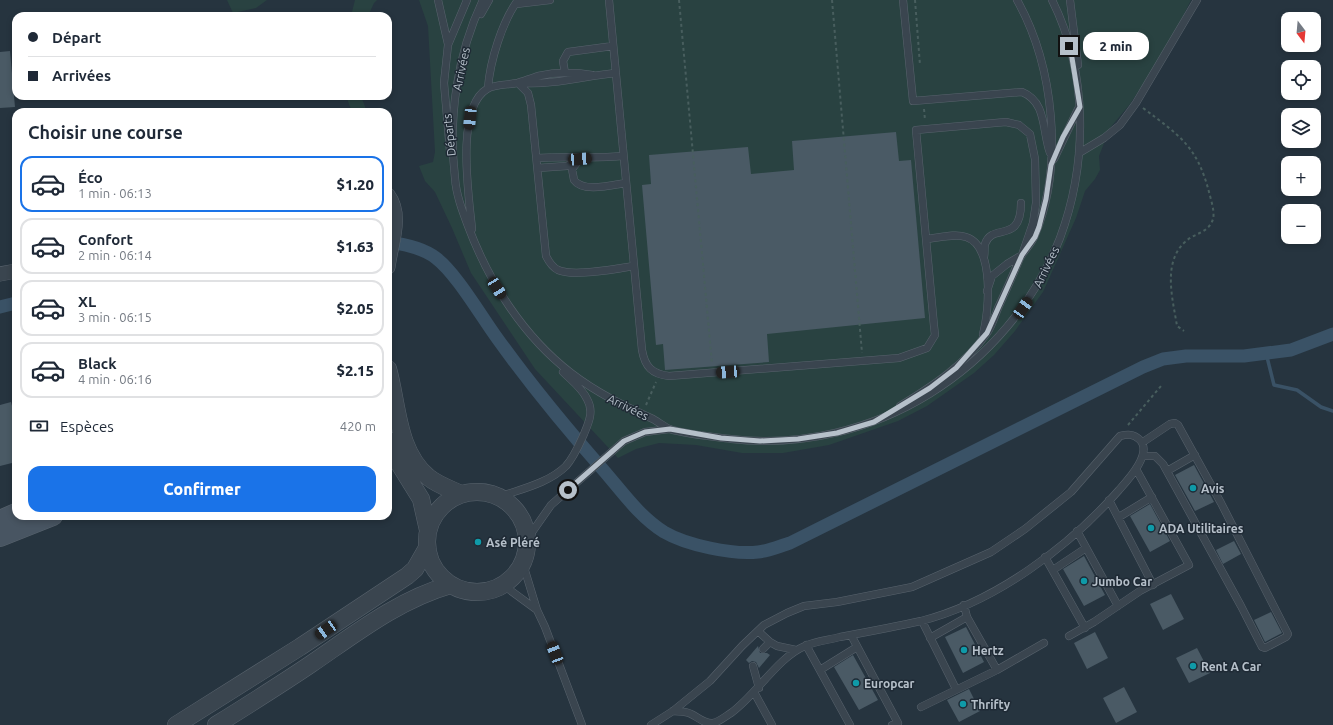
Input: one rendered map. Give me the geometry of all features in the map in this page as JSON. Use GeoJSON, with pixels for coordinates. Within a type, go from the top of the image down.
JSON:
{"type":"FeatureCollection","features":[{"type":"Feature","properties":{"kind":"main road"},"geometry":{"type":"LineString","coordinates":[[0,520],[12,515]]}},
{"type":"Feature","properties":{"kind":"main road"},"geometry":{"type":"LineString","coordinates":[[0,537],[43,520]]}},
{"type":"Feature","properties":{"kind":"street"},"geometry":{"type":"LineString","coordinates":[[392,202],[396,210],[392,240]]}},
{"type":"Feature","properties":{"kind":"street"},"geometry":{"type":"LineString","coordinates":[[0,274],[12,272]]}},
{"type":"Feature","properties":{"kind":"street"},"geometry":{"type":"LineString","coordinates":[[392,391],[398,424],[409,451],[416,463],[429,478],[461,494]]}},
{"type":"Feature","properties":{"kind":"street"},"geometry":{"type":"LineString","coordinates":[[392,450],[421,499],[428,530],[427,548],[434,569],[450,585],[463,591],[476,592],[490,591],[503,586],[518,572],[523,564],[528,547],[528,538],[522,518],[508,502],[499,496],[480,492],[461,494],[444,504],[434,516],[428,530]]}},
{"type":"Feature","properties":{"kind":"street"},"geometry":{"type":"LineString","coordinates":[[176,725],[300,647],[407,576],[414,569],[427,548]]}},
{"type":"Feature","properties":{"kind":"street"},"geometry":{"type":"LineString","coordinates":[[216,725],[311,664],[362,628],[407,601],[426,592],[450,585]]}},
{"type":"Feature","properties":{"kind":"lane"},"geometry":{"type":"LineString","coordinates":[[438,0],[448,44]]}},
{"type":"Feature","properties":{"kind":"lane"},"geometry":{"type":"LineString","coordinates":[[448,44],[452,26],[463,0]]}},
{"type":"Feature","properties":{"kind":"lane","name":"Départs"},"geometry":{"type":"LineString","coordinates":[[454,178],[448,140],[444,83],[448,44],[467,0]]}},
{"type":"Feature","properties":{"kind":"lane","name":"Arrivées"},"geometry":{"type":"LineString","coordinates":[[483,0],[476,15],[462,56],[455,98],[453,129],[454,178],[458,196],[473,239],[490,276],[512,311],[538,343],[569,371],[603,396],[641,415],[651,418],[670,429],[740,440],[779,441],[818,437],[874,422],[907,408],[938,390],[993,345],[1016,318],[1036,288],[1060,236],[1074,189],[1079,154],[1080,107],[1072,58],[1052,0]]}},
{"type":"Feature","properties":{"kind":"lane"},"geometry":{"type":"LineString","coordinates":[[468,41],[489,0]]}},
{"type":"Feature","properties":{"kind":"lane"},"geometry":{"type":"LineString","coordinates":[[473,239],[467,184],[466,150],[470,118],[478,99],[488,88],[501,37],[509,13],[517,2],[550,0]]}},
{"type":"Feature","properties":{"kind":"lane"},"geometry":{"type":"LineString","coordinates":[[609,0],[644,361],[648,368],[660,375],[669,376],[862,362],[899,358],[918,353],[927,348],[934,337],[916,130],[1006,122],[1020,125],[1030,134],[1033,148],[1037,189],[1035,214],[1022,255],[990,327],[956,368],[930,388],[874,422]]}},
{"type":"Feature","properties":{"kind":"lane"},"geometry":{"type":"LineString","coordinates":[[903,0],[913,101],[1022,92],[1033,98],[1041,109],[1046,141],[1051,155]]}},
{"type":"Feature","properties":{"kind":"lane"},"geometry":{"type":"LineString","coordinates":[[987,291],[992,276],[1007,264],[1022,255],[1035,237],[1046,199],[1051,165],[1052,132],[1047,88],[1033,34],[1018,0]]}},
{"type":"Feature","properties":{"kind":"lane"},"geometry":{"type":"LineString","coordinates":[[1051,165],[1063,137],[1080,107],[1081,86],[1070,0]]}},
{"type":"Feature","properties":{"kind":"lane"},"geometry":{"type":"LineString","coordinates":[[1079,154],[1104,138],[1120,125],[1136,103],[1197,0]]}},
{"type":"Feature","properties":{"kind":"lane"},"geometry":{"type":"LineString","coordinates":[[565,73],[564,61],[568,52],[613,46]]}},
{"type":"Feature","properties":{"kind":"lane"},"geometry":{"type":"LineString","coordinates":[[488,88],[518,83],[538,76],[565,73],[592,75]]}},
{"type":"Feature","properties":{"kind":"lane"},"geometry":{"type":"LineString","coordinates":[[518,83],[540,84],[567,81],[592,75],[616,73]]}},
{"type":"Feature","properties":{"kind":"lane"},"geometry":{"type":"LineString","coordinates":[[518,83],[524,87],[528,93],[531,105],[546,256],[549,263],[554,268],[566,272],[634,266]]}},
{"type":"Feature","properties":{"kind":"lane"},"geometry":{"type":"LineString","coordinates":[[537,158],[569,156],[580,159],[623,156]]}},
{"type":"Feature","properties":{"kind":"lane"},"geometry":{"type":"LineString","coordinates":[[538,168],[567,166],[580,159]]}},
{"type":"Feature","properties":{"kind":"lane"},"geometry":{"type":"LineString","coordinates":[[580,159],[572,169],[574,180],[579,185],[586,187],[626,183]]}},
{"type":"Feature","properties":{"kind":"lane"},"geometry":{"type":"LineString","coordinates":[[982,338],[988,310],[984,257],[985,245],[992,235],[1012,230],[1016,226],[1021,210],[1021,203]]}},
{"type":"Feature","properties":{"kind":"lane"},"geometry":{"type":"LineString","coordinates":[[926,239],[965,236],[973,240],[984,257]]}},
{"type":"Feature","properties":{"kind":"lane"},"geometry":{"type":"LineString","coordinates":[[499,496],[532,486],[555,474],[565,466],[576,451],[588,426],[591,410],[588,399],[538,343]]}},
{"type":"Feature","properties":{"kind":"lane"},"geometry":{"type":"LineString","coordinates":[[1142,442],[1175,422],[1195,455],[1260,578],[1288,634],[1286,637],[1265,648],[1262,647],[1241,606],[1159,459],[1155,456],[1143,456]]}},
{"type":"Feature","properties":{"kind":"lane"},"geometry":{"type":"LineString","coordinates":[[528,538],[551,505],[624,441],[645,432],[670,429]]}},
{"type":"Feature","properties":{"kind":"lane"},"geometry":{"type":"LineString","coordinates":[[652,725],[673,711],[710,681],[742,646],[764,625],[787,612],[804,606],[837,602],[912,587],[991,552],[1025,529],[1071,492],[1120,436],[1129,434],[1135,436],[1142,442],[1144,451],[1143,456],[1136,469],[1109,500],[1077,531],[1045,557],[1002,586],[964,605],[922,620],[806,645],[788,656],[742,705],[723,719],[713,724],[702,721],[690,713],[673,711]]}},
{"type":"Feature","properties":{"kind":"lane"},"geometry":{"type":"LineString","coordinates":[[1166,471],[1195,455]]}},
{"type":"Feature","properties":{"kind":"lane"},"geometry":{"type":"LineString","coordinates":[[1069,636],[1085,628],[1153,584],[1189,565],[1136,469]]}},
{"type":"Feature","properties":{"kind":"lane"},"geometry":{"type":"LineString","coordinates":[[1118,517],[1152,497]]}},
{"type":"Feature","properties":{"kind":"lane"},"geometry":{"type":"LineString","coordinates":[[1109,500],[1153,584]]}},
{"type":"Feature","properties":{"kind":"lane"},"geometry":{"type":"LineString","coordinates":[[1077,531],[1118,606]]}},
{"type":"Feature","properties":{"kind":"lane"},"geometry":{"type":"LineString","coordinates":[[1053,570],[1086,548]]}},
{"type":"Feature","properties":{"kind":"lane"},"geometry":{"type":"LineString","coordinates":[[1045,557],[1085,628]]}},
{"type":"Feature","properties":{"kind":"lane"},"geometry":{"type":"LineString","coordinates":[[523,564],[537,610],[545,627],[582,725]]}},
{"type":"Feature","properties":{"kind":"lane"},"geometry":{"type":"LineString","coordinates":[[503,586],[537,610]]}},
{"type":"Feature","properties":{"kind":"lane"},"geometry":{"type":"LineString","coordinates":[[964,605],[967,617],[997,670]]}},
{"type":"Feature","properties":{"kind":"lane"},"geometry":{"type":"LineString","coordinates":[[930,638],[967,617]]}},
{"type":"Feature","properties":{"kind":"lane"},"geometry":{"type":"LineString","coordinates":[[922,620],[956,689]]}},
{"type":"Feature","properties":{"kind":"lane"},"geometry":{"type":"LineString","coordinates":[[758,631],[776,646],[796,650]]}},
{"type":"Feature","properties":{"kind":"lane"},"geometry":{"type":"LineString","coordinates":[[851,635],[895,724]]}},
{"type":"Feature","properties":{"kind":"lane"},"geometry":{"type":"LineString","coordinates":[[763,650],[770,642]]}},
{"type":"Feature","properties":{"kind":"lane"},"geometry":{"type":"LineString","coordinates":[[921,707],[997,670],[1044,643]]}},
{"type":"Feature","properties":{"kind":"lane"},"geometry":{"type":"LineString","coordinates":[[806,645],[850,725]]}},
{"type":"Feature","properties":{"kind":"lane"},"geometry":{"type":"LineString","coordinates":[[820,670],[857,647]]}},
{"type":"Feature","properties":{"kind":"lane"},"geometry":{"type":"LineString","coordinates":[[753,666],[757,690],[772,725]]}},
{"type":"Feature","properties":{"kind":"path"},"geometry":{"type":"LineString","coordinates":[[679,0],[713,373]]}},
{"type":"Feature","properties":{"kind":"path"},"geometry":{"type":"LineString","coordinates":[[832,0],[862,362]]}},
{"type":"Feature","properties":{"kind":"path"},"geometry":{"type":"LineString","coordinates":[[1136,103],[1170,129],[1191,148],[1203,172],[1211,203],[1214,218],[1209,228],[1185,241],[1176,255],[1170,283],[1177,326],[1184,331]]}},
{"type":"Feature","properties":{"kind":"path"},"geometry":{"type":"LineString","coordinates":[[641,415],[660,375]]}},
{"type":"Feature","properties":{"kind":"path"},"geometry":{"type":"LineString","coordinates":[[1120,436],[1140,409],[1161,386]]}},
{"type":"Feature","properties":{"kind":"green space"},"geometry":{"type":"Polygon","coordinates":[[[227,0],[267,0],[256,8],[233,12],[227,0]]]}},
{"type":"Feature","properties":{"kind":"green space"},"geometry":{"type":"Polygon","coordinates":[[[355,0],[377,0],[370,12],[352,12],[355,0]]]}},
{"type":"Feature","properties":{"kind":"green space"},"geometry":{"type":"Polygon","coordinates":[[[419,0],[1191,0],[1168,46],[1130,104],[1110,128],[1099,156],[1100,170],[1085,191],[1076,218],[1043,292],[1015,331],[994,355],[974,373],[927,406],[898,421],[829,445],[783,453],[742,453],[696,445],[659,443],[636,449],[618,458],[535,369],[471,273],[435,192],[425,181],[419,166],[433,162],[435,152],[428,26],[419,0]]]}},
{"type":"Feature","properties":{"kind":"green space"},"geometry":{"type":"Polygon","coordinates":[[[348,100],[362,100],[366,108],[350,108],[348,100]]]}},
{"type":"Feature","properties":{"kind":"building"},"geometry":{"type":"Polygon","coordinates":[[[10,51],[12,100],[14,100],[15,107],[0,108],[0,52],[10,51]]]}},
{"type":"Feature","properties":{"kind":"building"},"geometry":{"type":"Polygon","coordinates":[[[896,132],[899,161],[911,160],[925,318],[767,334],[769,362],[665,370],[663,344],[656,345],[642,185],[651,184],[649,155],[748,147],[751,174],[794,170],[792,141],[896,132]]]}},
{"type":"Feature","properties":{"kind":"building"},"geometry":{"type":"Polygon","coordinates":[[[11,402],[12,406],[12,463],[0,466],[0,405],[11,402]]]}},
{"type":"Feature","properties":{"kind":"building","name":"Avis"},"geometry":{"type":"Polygon","coordinates":[[[1194,465],[1214,502],[1195,511],[1175,475],[1194,465]]]}},
{"type":"Feature","properties":{"kind":"building","name":"ADA Utilitaires"},"geometry":{"type":"Polygon","coordinates":[[[1150,504],[1170,541],[1150,552],[1130,516],[1150,504]]]}},
{"type":"Feature","properties":{"kind":"building"},"geometry":{"type":"Polygon","coordinates":[[[1234,541],[1241,554],[1223,564],[1216,550],[1234,541]]]}},
{"type":"Feature","properties":{"kind":"building","name":"Jumbo Car"},"geometry":{"type":"Polygon","coordinates":[[[1084,556],[1105,595],[1084,606],[1063,569],[1084,556]]]}},
{"type":"Feature","properties":{"kind":"building"},"geometry":{"type":"Polygon","coordinates":[[[1171,594],[1184,619],[1163,630],[1150,604],[1171,594]]]}},
{"type":"Feature","properties":{"kind":"building"},"geometry":{"type":"Polygon","coordinates":[[[1271,612],[1282,633],[1265,642],[1254,620],[1271,612]]]}},
{"type":"Feature","properties":{"kind":"building","name":"Hertz"},"geometry":{"type":"Polygon","coordinates":[[[966,627],[984,662],[963,673],[945,637],[966,627]]]}},
{"type":"Feature","properties":{"kind":"building"},"geometry":{"type":"Polygon","coordinates":[[[1095,632],[1108,658],[1087,669],[1074,643],[1095,632]]]}},
{"type":"Feature","properties":{"kind":"building"},"geometry":{"type":"Polygon","coordinates":[[[758,646],[760,653],[767,653],[770,655],[759,668],[756,662],[752,661],[749,663],[746,660],[758,646]]]}},
{"type":"Feature","properties":{"kind":"building","name":"Rent A Car"},"geometry":{"type":"Polygon","coordinates":[[[1197,648],[1210,673],[1189,683],[1176,658],[1197,648]]]}},
{"type":"Feature","properties":{"kind":"building","name":"Europcar"},"geometry":{"type":"Polygon","coordinates":[[[853,655],[878,700],[859,710],[834,667],[853,655]]]}},
{"type":"Feature","properties":{"kind":"building"},"geometry":{"type":"Polygon","coordinates":[[[1124,687],[1137,712],[1116,723],[1103,698],[1124,687]]]}},
{"type":"Feature","properties":{"kind":"building","name":"Thrifty"},"geometry":{"type":"Polygon","coordinates":[[[969,689],[980,711],[959,722],[947,700],[969,689]]]}},
{"type":"Feature","properties":{"kind":"waterway"},"geometry":{"type":"LineString","coordinates":[[392,243],[419,249],[436,258],[444,265],[460,284],[522,372],[549,406],[625,496],[647,519],[655,526],[673,537],[697,545],[736,552],[748,553],[770,550],[790,543],[1143,367],[1163,359],[1186,356],[1244,356],[1291,350],[1333,334]]}},
{"type":"Feature","properties":{"kind":"waterway"},"geometry":{"type":"LineString","coordinates":[[0,307],[12,304]]}},
{"type":"Feature","properties":{"kind":"waterway"},"geometry":{"type":"LineString","coordinates":[[1266,353],[1274,385],[1297,390],[1321,407],[1333,411]]}},
{"type":"Feature","properties":{"kind":"place","name":"Avis"},"geometry":{"type":"Point","coordinates":[1193,488]}},
{"type":"Feature","properties":{"kind":"place","name":"ADA Utilitaires"},"geometry":{"type":"Point","coordinates":[1151,528]}},
{"type":"Feature","properties":{"kind":"place","name":"Asé Pléré"},"geometry":{"type":"Point","coordinates":[478,542]}},
{"type":"Feature","properties":{"kind":"place","name":"Jumbo Car"},"geometry":{"type":"Point","coordinates":[1084,581]}},
{"type":"Feature","properties":{"kind":"place","name":"Hertz"},"geometry":{"type":"Point","coordinates":[964,650]}},
{"type":"Feature","properties":{"kind":"place","name":"Rent A Car"},"geometry":{"type":"Point","coordinates":[1193,666]}},
{"type":"Feature","properties":{"kind":"place","name":"Europcar"},"geometry":{"type":"Point","coordinates":[856,683]}},
{"type":"Feature","properties":{"kind":"place","name":"Thrifty"},"geometry":{"type":"Point","coordinates":[963,704]}},
{"type":"Feature","properties":{"kind":"route"},"geometry":{"type":"LineString","coordinates":[[568,490],[624,441],[645,432],[670,429],[721,438],[760,441],[779,441],[818,437],[874,422],[930,388],[956,368],[987,333],[1022,255],[1032,243],[1039,227],[1046,199],[1051,165],[1063,137],[1080,107],[1069,46]]}}]}
